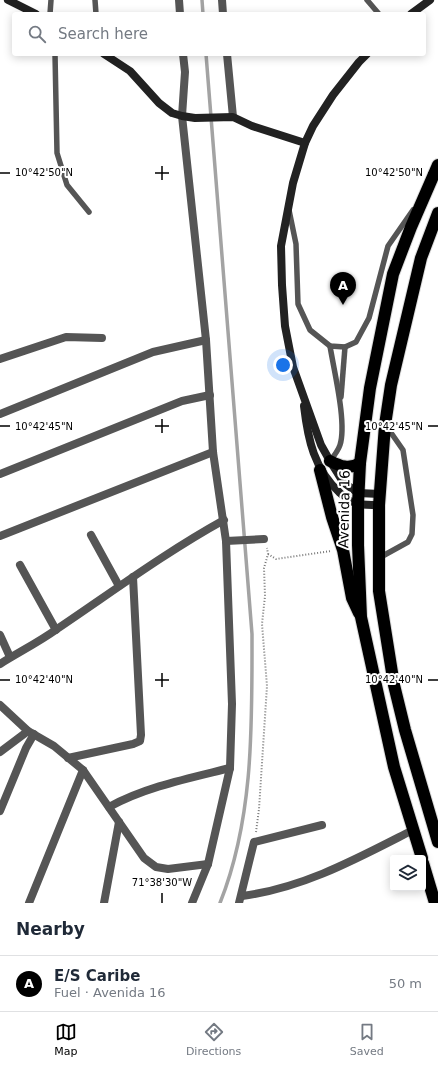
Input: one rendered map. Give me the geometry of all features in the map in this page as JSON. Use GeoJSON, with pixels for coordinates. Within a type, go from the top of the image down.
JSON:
{"type":"FeatureCollection","features":[{"type":"Feature","properties":{"kind":"highway","name":"Avenida 16"},"geometry":{"type":"LineString","coordinates":[[421,855],[394,767],[361,617],[358,498],[360,464],[370,388],[393,274],[410,227],[438,165]]}},
{"type":"Feature","properties":{"kind":"highway"},"geometry":{"type":"LineString","coordinates":[[438,213],[421,258],[391,385],[385,425],[380,499],[379,558],[380,591],[394,685],[405,730],[438,842]]}},
{"type":"Feature","properties":{"kind":"highway"},"geometry":{"type":"LineString","coordinates":[[330,461],[341,467],[356,466],[360,464]]}},
{"type":"Feature","properties":{"kind":"highway"},"geometry":{"type":"LineString","coordinates":[[320,470],[332,517],[343,550],[352,598],[361,617]]}},
{"type":"Feature","properties":{"kind":"highway"},"geometry":{"type":"LineString","coordinates":[[426,873],[435,903]]}},
{"type":"Feature","properties":{"kind":"street"},"geometry":{"type":"LineString","coordinates":[[8,0],[32,12]]}},
{"type":"Feature","properties":{"kind":"street"},"geometry":{"type":"LineString","coordinates":[[178,0],[180,12]]}},
{"type":"Feature","properties":{"kind":"street"},"geometry":{"type":"LineString","coordinates":[[222,0],[223,12]]}},
{"type":"Feature","properties":{"kind":"street"},"geometry":{"type":"LineString","coordinates":[[414,12],[430,0]]}},
{"type":"Feature","properties":{"kind":"street"},"geometry":{"type":"LineString","coordinates":[[107,56],[130,72],[160,103],[172,113],[195,118],[233,117],[252,126],[305,143]]}},
{"type":"Feature","properties":{"kind":"street"},"geometry":{"type":"LineString","coordinates":[[183,56],[185,72],[182,116],[206,340],[213,452],[226,541],[232,704],[230,768],[208,864],[192,903]]}},
{"type":"Feature","properties":{"kind":"street"},"geometry":{"type":"LineString","coordinates":[[227,56],[233,117]]}},
{"type":"Feature","properties":{"kind":"street"},"geometry":{"type":"LineString","coordinates":[[358,498],[343,482],[321,445],[293,368],[286,326],[282,285],[281,246],[293,183],[305,143],[313,126],[333,95],[365,56]]}},
{"type":"Feature","properties":{"kind":"street"},"geometry":{"type":"LineString","coordinates":[[0,360],[66,337],[102,338]]}},
{"type":"Feature","properties":{"kind":"street"},"geometry":{"type":"LineString","coordinates":[[0,414],[153,352],[206,340]]}},
{"type":"Feature","properties":{"kind":"street"},"geometry":{"type":"LineString","coordinates":[[303,394],[307,428],[320,470],[335,488],[348,500],[358,498],[380,499]]}},
{"type":"Feature","properties":{"kind":"street"},"geometry":{"type":"LineString","coordinates":[[0,474],[182,401],[210,395]]}},
{"type":"Feature","properties":{"kind":"street"},"geometry":{"type":"LineString","coordinates":[[0,536],[213,452]]}},
{"type":"Feature","properties":{"kind":"street"},"geometry":{"type":"LineString","coordinates":[[0,664],[56,630],[196,535],[224,520]]}},
{"type":"Feature","properties":{"kind":"street"},"geometry":{"type":"LineString","coordinates":[[91,535],[119,586]]}},
{"type":"Feature","properties":{"kind":"street"},"geometry":{"type":"LineString","coordinates":[[226,541],[264,539]]}},
{"type":"Feature","properties":{"kind":"street"},"geometry":{"type":"LineString","coordinates":[[20,565],[56,630]]}},
{"type":"Feature","properties":{"kind":"street"},"geometry":{"type":"LineString","coordinates":[[68,758],[133,744],[140,741],[141,735],[133,577]]}},
{"type":"Feature","properties":{"kind":"street"},"geometry":{"type":"LineString","coordinates":[[0,635],[10,657]]}},
{"type":"Feature","properties":{"kind":"street"},"geometry":{"type":"LineString","coordinates":[[0,705],[31,732],[54,746],[83,770],[144,858],[156,867],[168,869],[208,864]]}},
{"type":"Feature","properties":{"kind":"street"},"geometry":{"type":"LineString","coordinates":[[0,752],[31,732]]}},
{"type":"Feature","properties":{"kind":"street"},"geometry":{"type":"LineString","coordinates":[[0,812],[31,732]]}},
{"type":"Feature","properties":{"kind":"street"},"geometry":{"type":"LineString","coordinates":[[109,807],[123,799],[173,783],[230,768]]}},
{"type":"Feature","properties":{"kind":"street"},"geometry":{"type":"LineString","coordinates":[[29,903],[83,770]]}},
{"type":"Feature","properties":{"kind":"street"},"geometry":{"type":"LineString","coordinates":[[104,903],[119,822]]}},
{"type":"Feature","properties":{"kind":"street"},"geometry":{"type":"LineString","coordinates":[[241,900],[254,842],[322,825]]}},
{"type":"Feature","properties":{"kind":"street"},"geometry":{"type":"LineString","coordinates":[[241,900],[335,869],[413,830]]}},
{"type":"Feature","properties":{"kind":"lane"},"geometry":{"type":"LineString","coordinates":[[50,12],[51,0]]}},
{"type":"Feature","properties":{"kind":"lane"},"geometry":{"type":"LineString","coordinates":[[95,0],[96,12]]}},
{"type":"Feature","properties":{"kind":"lane"},"geometry":{"type":"LineString","coordinates":[[367,0],[377,12]]}},
{"type":"Feature","properties":{"kind":"lane"},"geometry":{"type":"LineString","coordinates":[[55,56],[57,153],[67,185],[89,212]]}},
{"type":"Feature","properties":{"kind":"lane"},"geometry":{"type":"LineString","coordinates":[[288,208],[296,244],[298,304],[310,330],[330,346],[345,347],[356,342],[369,318],[388,246],[426,192]]}},
{"type":"Feature","properties":{"kind":"lane"},"geometry":{"type":"LineString","coordinates":[[330,346],[340,405],[342,437],[340,447],[330,461]]}},
{"type":"Feature","properties":{"kind":"lane"},"geometry":{"type":"LineString","coordinates":[[340,405],[345,347]]}},
{"type":"Feature","properties":{"kind":"lane"},"geometry":{"type":"LineString","coordinates":[[379,558],[408,542],[412,534],[412,515],[403,450],[385,425]]}},
{"type":"Feature","properties":{"kind":"path"},"geometry":{"type":"LineString","coordinates":[[254,842],[259,809],[267,686],[262,624],[265,596],[264,568],[268,554],[264,539]]}},
{"type":"Feature","properties":{"kind":"path"},"geometry":{"type":"LineString","coordinates":[[268,554],[276,559],[343,550]]}},
{"type":"Feature","properties":{"kind":"waterway"},"geometry":{"type":"LineString","coordinates":[[202,0],[203,12]]}},
{"type":"Feature","properties":{"kind":"waterway"},"geometry":{"type":"LineString","coordinates":[[206,56],[252,634],[251,736],[245,804],[231,871],[220,903]]}},
{"type":"Feature","properties":{"kind":"place","name":"E/S Caribe"},"geometry":{"type":"Point","coordinates":[343,305]}}]}
